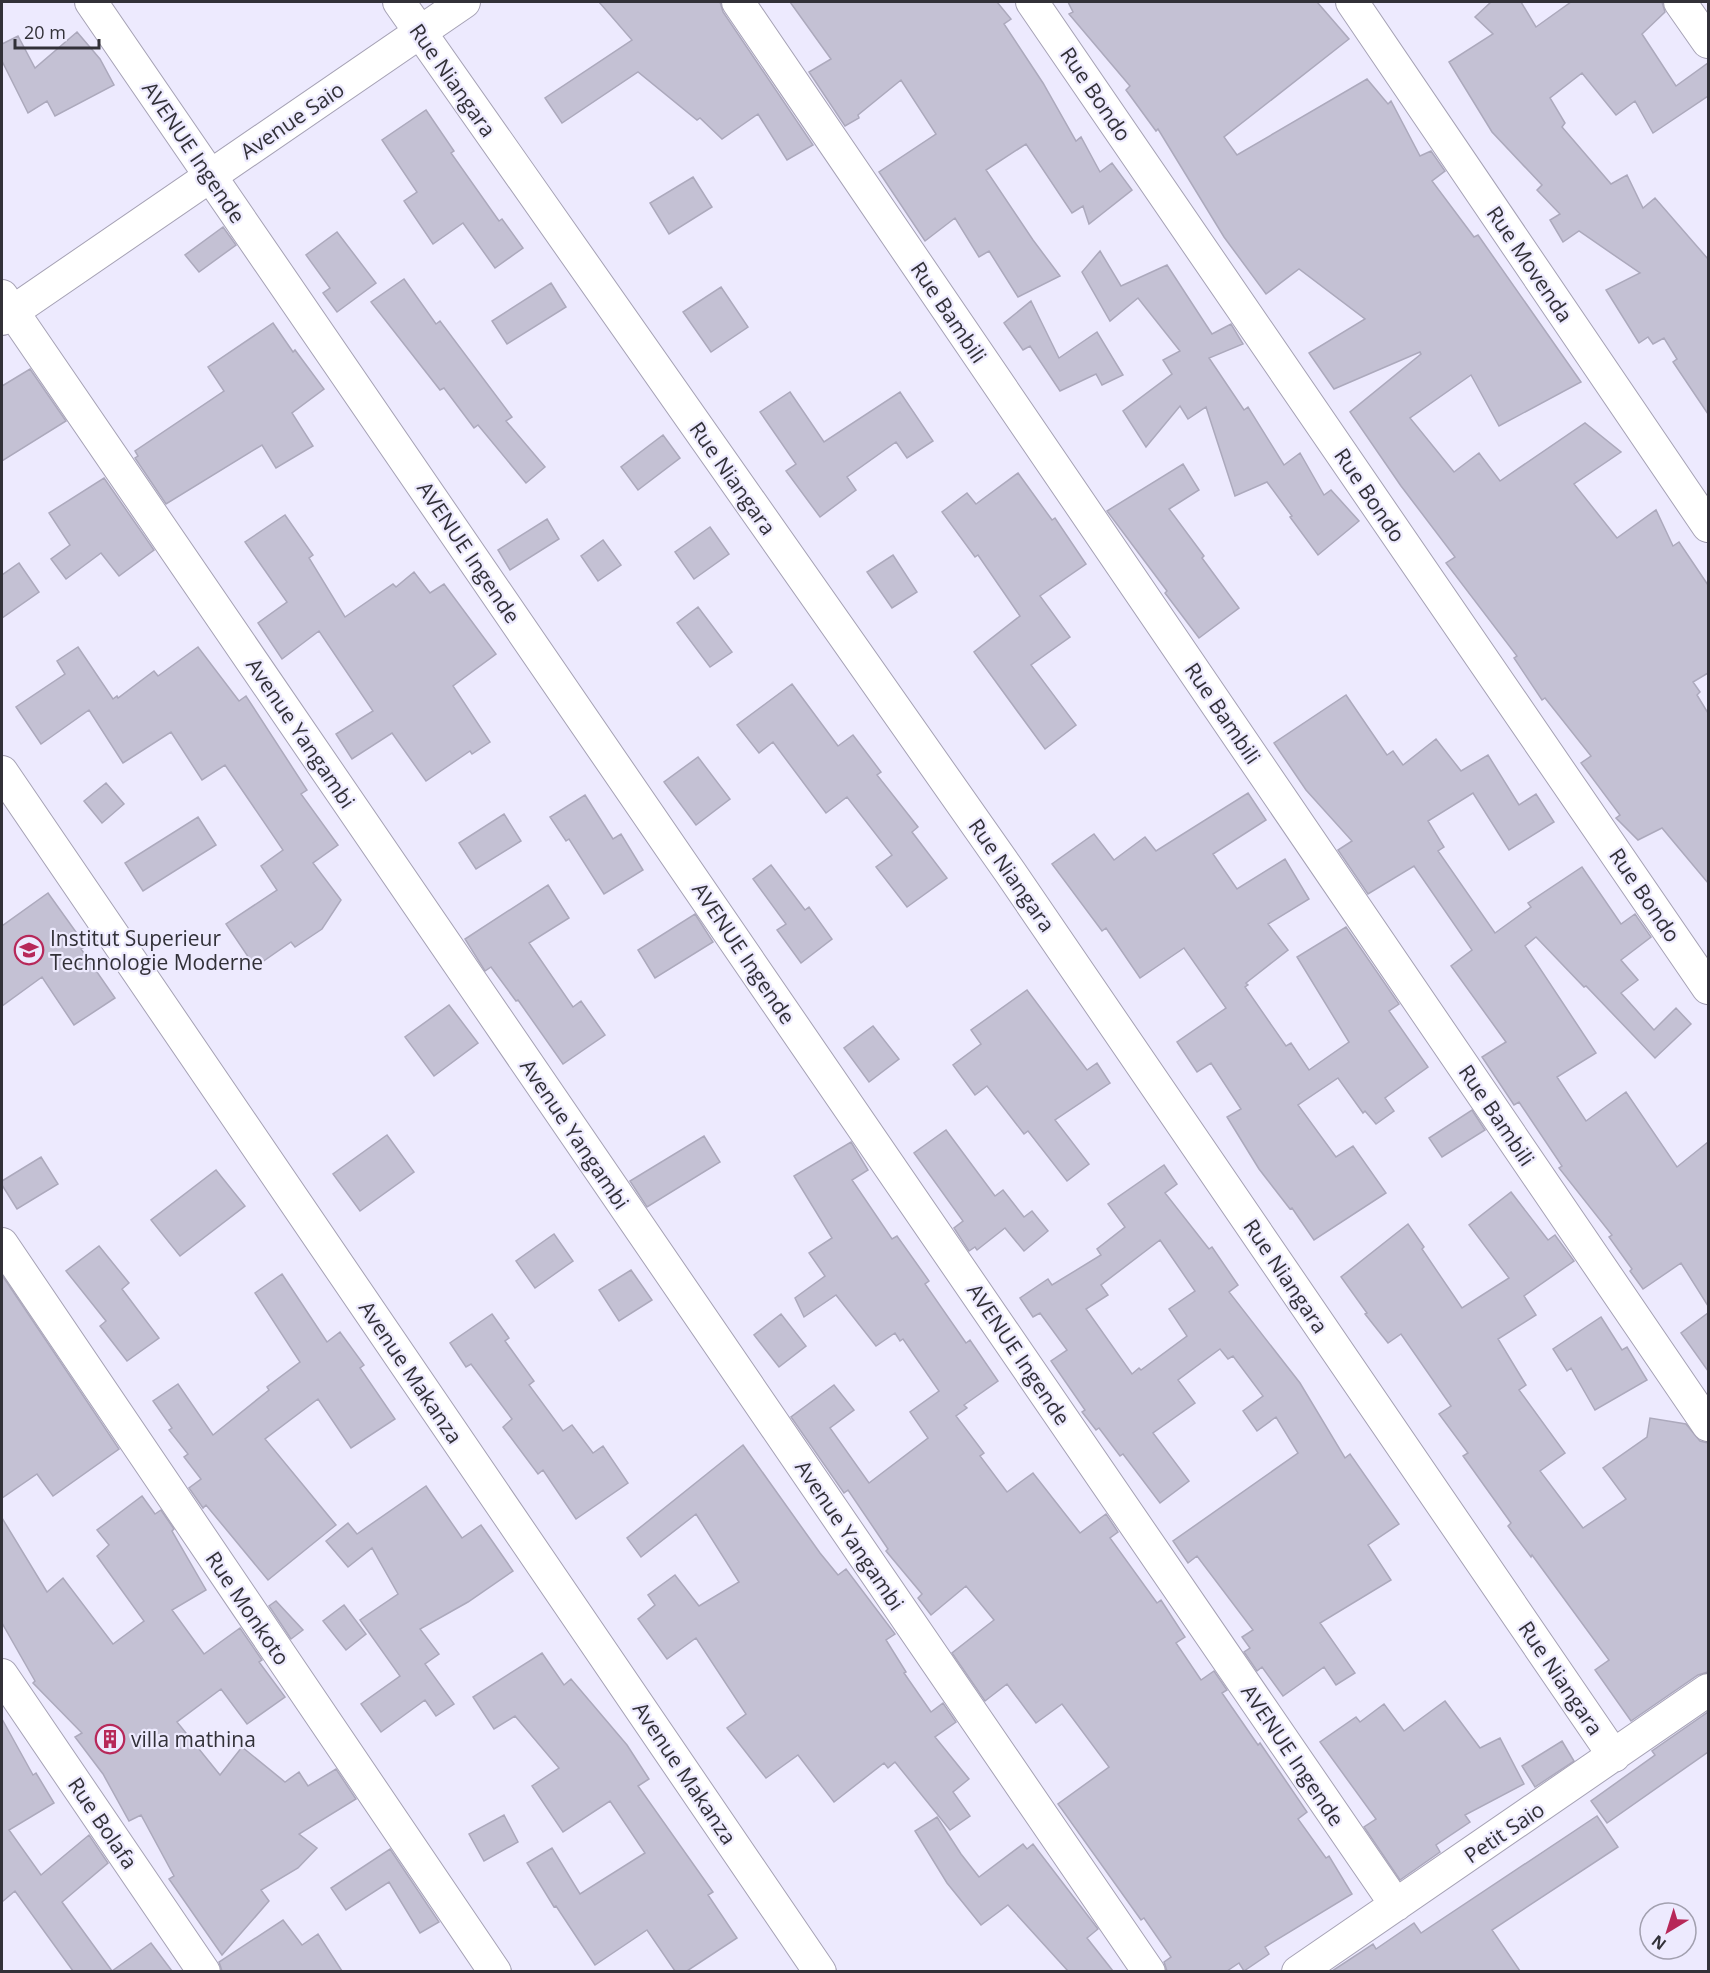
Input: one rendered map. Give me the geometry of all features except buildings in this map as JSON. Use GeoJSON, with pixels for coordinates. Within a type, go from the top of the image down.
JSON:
{"type":"FeatureCollection","features":[{"type":"Feature","properties":{"kind":"street","name":"AVENUE Ingende"},"geometry":{"type":"LineString","coordinates":[[91,2],[1396,1905]]}},
{"type":"Feature","properties":{"kind":"street","name":"Rue Niangara"},"geometry":{"type":"LineString","coordinates":[[399,2],[1010,872],[1614,1756]]}},
{"type":"Feature","properties":{"kind":"street","name":"Avenue Saio"},"geometry":{"type":"LineString","coordinates":[[5,309],[210,176],[464,2]]}},
{"type":"Feature","properties":{"kind":"street","name":"Rue Bambili"},"geometry":{"type":"LineString","coordinates":[[738,2],[1708,1425]]}},
{"type":"Feature","properties":{"kind":"street","name":"Rue Bondo"},"geometry":{"type":"LineString","coordinates":[[1032,2],[1708,987]]}},
{"type":"Feature","properties":{"kind":"street","name":"Rue Movenda"},"geometry":{"type":"LineString","coordinates":[[1352,2],[1708,526]]}},
{"type":"Feature","properties":{"kind":"street"},"geometry":{"type":"LineString","coordinates":[[1680,2],[1708,42]]}},
{"type":"Feature","properties":{"kind":"street","name":"Avenue Yangambi"},"geometry":{"type":"LineString","coordinates":[[5,309],[1149,1971]]}},
{"type":"Feature","properties":{"kind":"street","name":"Avenue Makanza"},"geometry":{"type":"LineString","coordinates":[[2,772],[820,1971]]}},
{"type":"Feature","properties":{"kind":"street","name":"Rue Monkoto"},"geometry":{"type":"LineString","coordinates":[[2,1244],[495,1971]]}},
{"type":"Feature","properties":{"kind":"street","name":"Rue Bolafa"},"geometry":{"type":"LineString","coordinates":[[2,1675],[204,1971]]}},
{"type":"Feature","properties":{"kind":"street","name":"Petit Saio"},"geometry":{"type":"LineString","coordinates":[[1298,1971],[1708,1690]]}},
{"type":"Feature","properties":{"kind":"place","name":"Institut Superieur Technologie Moderne"},"geometry":{"type":"Point","coordinates":[29,950]}},
{"type":"Feature","properties":{"kind":"place","name":"villa mathina"},"geometry":{"type":"Point","coordinates":[110,1739]}}]}
